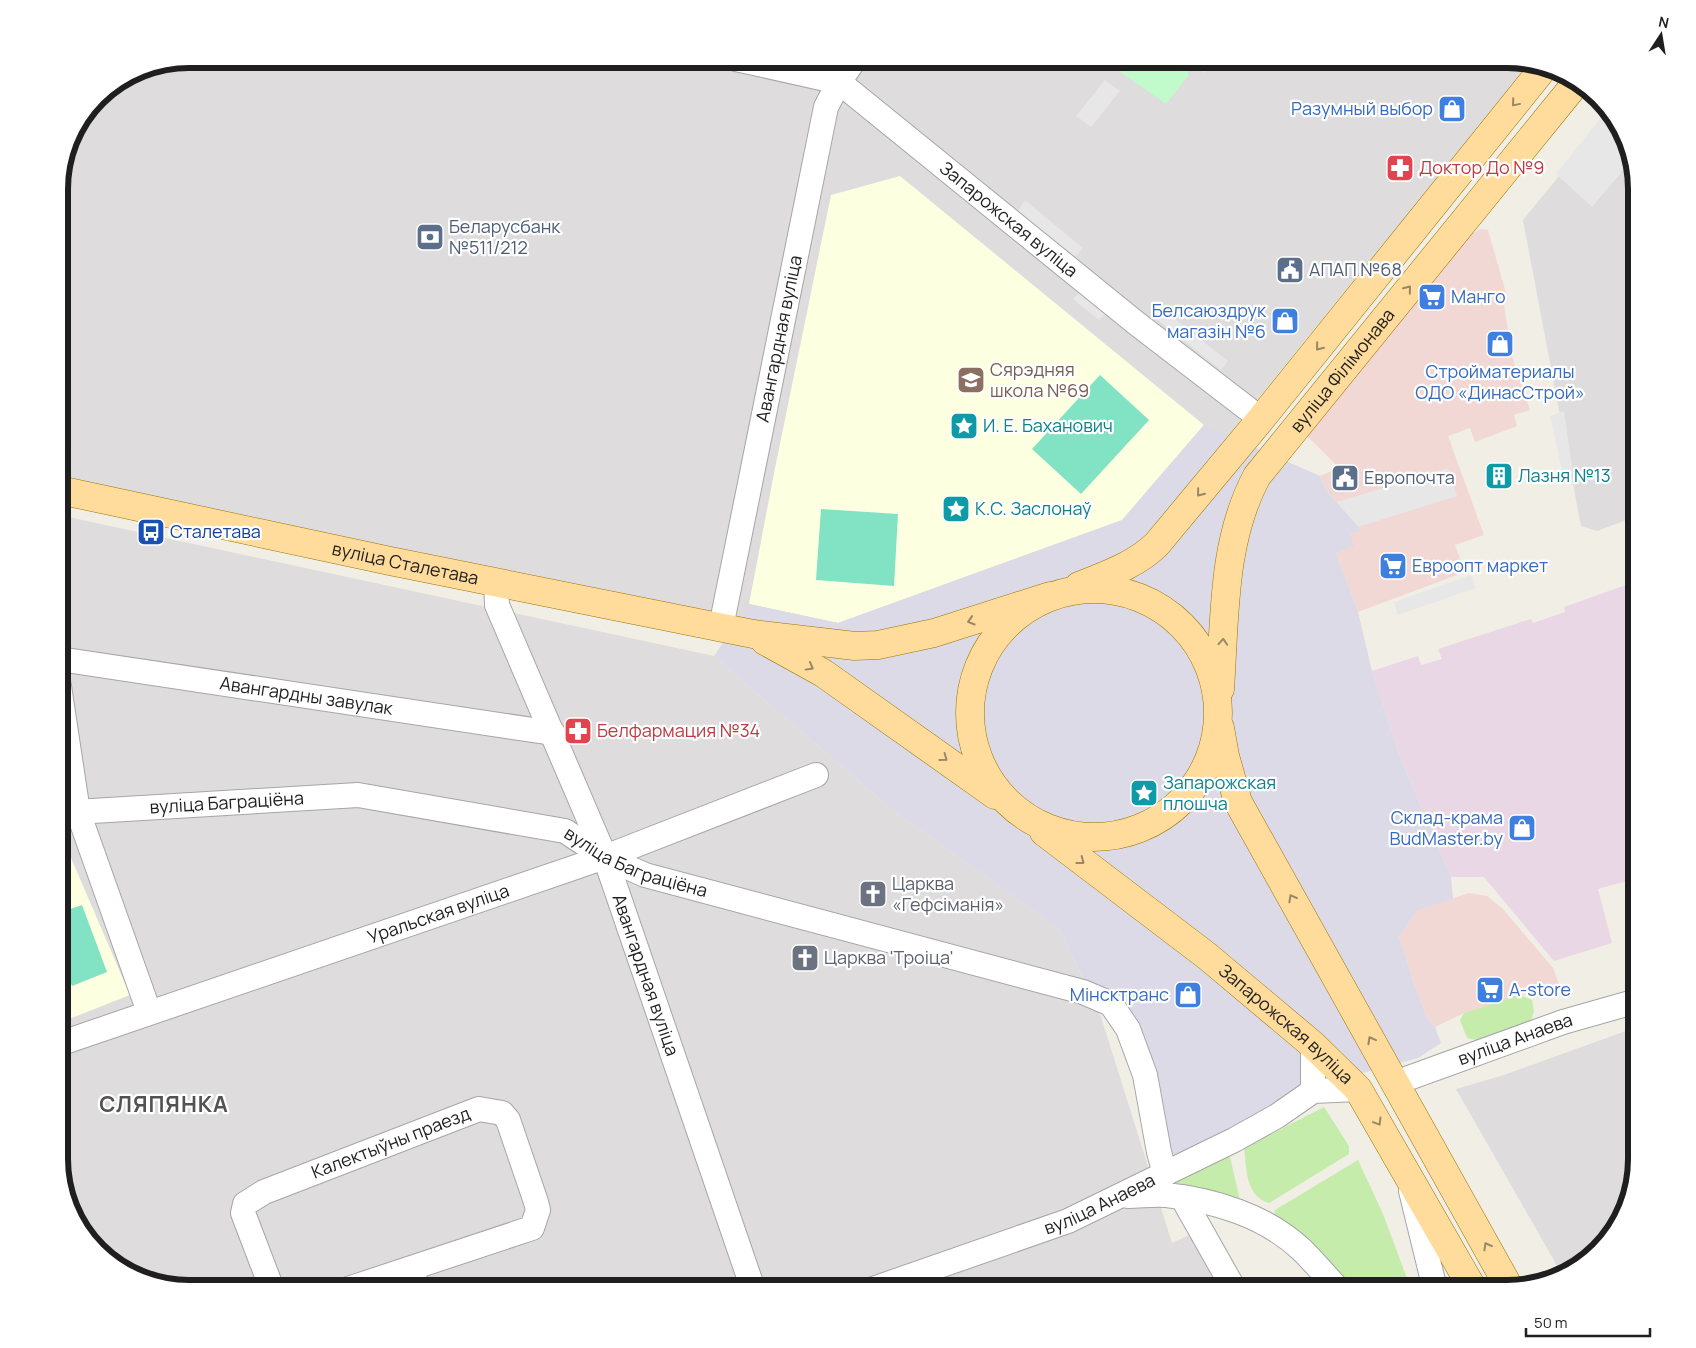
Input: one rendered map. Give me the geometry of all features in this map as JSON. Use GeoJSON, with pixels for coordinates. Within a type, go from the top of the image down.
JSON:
{"type":"FeatureCollection","features":[{"type":"Feature","properties":{"kind":"main road","name":"вуліца Філімонава"},"geometry":{"type":"LineString","coordinates":[[1058,594],[1115,572],[1147,554],[1261,420],[1540,72]]}},
{"type":"Feature","properties":{"kind":"main road","name":"вуліца Філімонава"},"geometry":{"type":"LineString","coordinates":[[1219,714],[1229,564],[1238,518],[1256,476],[1573,87]]}},
{"type":"Feature","properties":{"kind":"main road","name":"вуліца Сталетава"},"geometry":{"type":"LineString","coordinates":[[68,492],[752,634]]}},
{"type":"Feature","properties":{"kind":"main road"},"geometry":{"type":"LineString","coordinates":[[752,634],[854,646],[878,645],[934,632],[1058,594],[1093,589],[1120,592],[1146,601],[1169,615],[1189,634],[1204,656],[1214,681],[1225,756],[1238,802],[1506,1280]]}},
{"type":"Feature","properties":{"kind":"main road"},"geometry":{"type":"LineString","coordinates":[[1008,804],[988,779],[976,750],[970,719],[973,688],[983,659],[1000,632],[1023,611],[1058,594]]}},
{"type":"Feature","properties":{"kind":"main road"},"geometry":{"type":"LineString","coordinates":[[752,634],[823,673],[1008,804],[1029,821],[1052,831],[1077,836],[1102,837],[1127,832],[1151,822],[1172,808],[1190,790],[1204,769],[1214,746],[1219,714]]}},
{"type":"Feature","properties":{"kind":"main road","name":"Запарожская вуліца"},"geometry":{"type":"LineString","coordinates":[[1029,821],[1207,956],[1314,1045],[1358,1089],[1468,1280]]}},
{"type":"Feature","properties":{"kind":"street","name":"Запарожская вуліца"},"geometry":{"type":"LineString","coordinates":[[776,68],[839,82],[1136,323],[1261,420]]}},
{"type":"Feature","properties":{"kind":"street","name":"Авангардная вуліца"},"geometry":{"type":"LineString","coordinates":[[721,627],[826,107],[839,82],[849,68]]}},
{"type":"Feature","properties":{"kind":"street","name":"Авангардная вуліца"},"geometry":{"type":"LineString","coordinates":[[496,582],[497,605],[605,857],[750,1280]]}},
{"type":"Feature","properties":{"kind":"street","name":"Авангардны завулак"},"geometry":{"type":"LineString","coordinates":[[68,660],[553,733]]}},
{"type":"Feature","properties":{"kind":"street","name":"Уральская вуліца"},"geometry":{"type":"LineString","coordinates":[[68,1041],[605,857],[816,775]]}},
{"type":"Feature","properties":{"kind":"street","name":"вуліца Баграціёна"},"geometry":{"type":"LineString","coordinates":[[68,813],[358,795],[565,831],[605,857],[645,875],[1084,992],[1111,1004],[1128,1029],[1145,1074],[1159,1152],[1165,1174]]}},
{"type":"Feature","properties":{"kind":"street"},"geometry":{"type":"LineString","coordinates":[[68,813],[149,1012]]}},
{"type":"Feature","properties":{"kind":"street","name":"вуліца Анаева"},"geometry":{"type":"LineString","coordinates":[[1395,1083],[1563,1022],[1628,1004]]}},
{"type":"Feature","properties":{"kind":"street"},"geometry":{"type":"LineString","coordinates":[[1314,1045],[1313,1091],[1358,1089]]}},
{"type":"Feature","properties":{"kind":"street","name":"вуліца Анаева"},"geometry":{"type":"LineString","coordinates":[[899,1280],[1068,1221],[1121,1197],[1268,1121],[1313,1091]]}},
{"type":"Feature","properties":{"kind":"street","name":"Калектыўны праезд"},"geometry":{"type":"LineString","coordinates":[[269,1280],[243,1213],[245,1204],[264,1192],[479,1109],[502,1113],[508,1120],[536,1202],[536,1218],[532,1228],[414,1279]]}},
{"type":"Feature","properties":{"kind":"street"},"geometry":{"type":"LineString","coordinates":[[1405,1168],[1434,1280]]}},
{"type":"Feature","properties":{"kind":"street"},"geometry":{"type":"LineString","coordinates":[[1121,1197],[1164,1195],[1223,1206],[1278,1231],[1302,1250],[1330,1280]]}},
{"type":"Feature","properties":{"kind":"street"},"geometry":{"type":"LineString","coordinates":[[1182,1197],[1229,1280]]}},
{"type":"Feature","properties":{"kind":"shaded area"},"geometry":{"type":"Polygon","coordinates":[[[181,68],[1507,68],[1527,70],[1211,457],[907,628],[730,619],[68,480],[68,181],[77,142],[93,115],[109,98],[128,84],[150,74],[181,68]]]}},
{"type":"Feature","properties":{"kind":"shaded area"},"geometry":{"type":"Polygon","coordinates":[[[1197,68],[1208,68],[1204,73],[1197,68]]]}},
{"type":"Feature","properties":{"kind":"shaded area"},"geometry":{"type":"Polygon","coordinates":[[[1105,80],[1120,91],[1091,127],[1076,116],[1105,80]]]}},
{"type":"Feature","properties":{"kind":"shaded area"},"geometry":{"type":"Polygon","coordinates":[[[1603,115],[1616,135],[1626,167],[1592,207],[1556,174],[1603,115]]]}},
{"type":"Feature","properties":{"kind":"shaded area"},"geometry":{"type":"Polygon","coordinates":[[[1606,119],[1622,150],[1628,181],[1628,519],[1597,531],[1581,526],[1523,220],[1606,119]]]}},
{"type":"Feature","properties":{"kind":"shaded area","name":"Сярэдняя школа №69"},"geometry":{"type":"Polygon","coordinates":[[[900,176],[1204,425],[1122,520],[838,623],[749,604],[831,195],[900,176]]]}},
{"type":"Feature","properties":{"kind":"shaded area"},"geometry":{"type":"Polygon","coordinates":[[[1025,200],[1083,248],[1074,259],[1018,211],[1025,200]]]}},
{"type":"Feature","properties":{"kind":"shaded area"},"geometry":{"type":"Polygon","coordinates":[[[1480,229],[1488,230],[1508,300],[1504,305],[1512,356],[1530,410],[1514,415],[1517,426],[1475,442],[1470,428],[1448,436],[1484,535],[1455,545],[1465,572],[1358,612],[1336,553],[1349,534],[1361,530],[1325,489],[1320,476],[1339,468],[1307,436],[1470,235],[1480,229]]]}},
{"type":"Feature","properties":{"kind":"shaded area"},"geometry":{"type":"Polygon","coordinates":[[[1083,289],[1110,310],[1099,320],[1073,299],[1083,289]]]}},
{"type":"Feature","properties":{"kind":"shaded area"},"geometry":{"type":"Polygon","coordinates":[[[1165,311],[1228,361],[1221,370],[1158,320],[1165,311]]]}},
{"type":"Feature","properties":{"kind":"shaded area"},"geometry":{"type":"Polygon","coordinates":[[[1564,411],[1573,474],[1564,479],[1550,416],[1564,411]]]}},
{"type":"Feature","properties":{"kind":"shaded area","name":"Запарожская плошча"},"geometry":{"type":"Polygon","coordinates":[[[1204,425],[1320,476],[1325,489],[1361,530],[1350,534],[1354,546],[1336,553],[1358,612],[1372,671],[1400,757],[1451,877],[1453,899],[1418,910],[1399,936],[1427,1018],[1435,1027],[1441,1043],[1418,1058],[1296,1091],[1287,1100],[1173,1160],[1123,995],[1086,985],[1060,930],[890,808],[714,656],[749,604],[838,623],[1122,520],[1204,425]]]}},
{"type":"Feature","properties":{"kind":"shaded area"},"geometry":{"type":"Polygon","coordinates":[[[1448,468],[1457,496],[1345,531],[1337,502],[1448,468]]]}},
{"type":"Feature","properties":{"kind":"shaded area"},"geometry":{"type":"Polygon","coordinates":[[[68,517],[714,656],[890,808],[1060,930],[1101,1017],[1172,1243],[1191,1234],[1214,1280],[189,1280],[150,1274],[121,1260],[98,1239],[80,1213],[72,1191],[68,1167],[68,517]]]}},
{"type":"Feature","properties":{"kind":"shaded area"},"geometry":{"type":"Polygon","coordinates":[[[1471,575],[1476,588],[1398,615],[1394,602],[1471,575]]]}},
{"type":"Feature","properties":{"kind":"shaded area","name":"Склад-крама BudMaster.by"},"geometry":{"type":"Polygon","coordinates":[[[1628,584],[1628,881],[1598,889],[1612,943],[1554,961],[1484,877],[1451,877],[1400,757],[1372,671],[1418,656],[1421,665],[1442,659],[1438,649],[1531,619],[1533,623],[1565,612],[1564,607],[1628,584]]]}},
{"type":"Feature","properties":{"kind":"shaded area"},"geometry":{"type":"Polygon","coordinates":[[[68,851],[130,995],[68,1019],[68,851]]]}},
{"type":"Feature","properties":{"kind":"shaded area"},"geometry":{"type":"Polygon","coordinates":[[[1469,893],[1487,896],[1503,909],[1553,968],[1559,984],[1464,1013],[1435,1027],[1427,1018],[1399,936],[1418,910],[1469,893]]]}},
{"type":"Feature","properties":{"kind":"shaded area"},"geometry":{"type":"Polygon","coordinates":[[[1628,1030],[1628,1167],[1622,1198],[1608,1227],[1598,1239],[1575,1260],[1559,1269],[1456,1089],[1504,1075],[1628,1030]]]}},
{"type":"Feature","properties":{"kind":"green space"},"geometry":{"type":"Polygon","coordinates":[[[1123,68],[1185,68],[1189,75],[1166,104],[1120,72],[1123,68]]]}},
{"type":"Feature","properties":{"kind":"green space"},"geometry":{"type":"Polygon","coordinates":[[[1100,375],[1149,420],[1081,494],[1032,449],[1100,375]]]}},
{"type":"Feature","properties":{"kind":"green space"},"geometry":{"type":"Polygon","coordinates":[[[821,509],[898,514],[894,586],[816,580],[821,509]]]}},
{"type":"Feature","properties":{"kind":"green space"},"geometry":{"type":"Polygon","coordinates":[[[82,905],[107,972],[72,986],[68,975],[68,910],[82,905]]]}},
{"type":"Feature","properties":{"kind":"green space"},"geometry":{"type":"Polygon","coordinates":[[[1520,995],[1532,1000],[1534,1011],[1530,1023],[1480,1041],[1467,1038],[1460,1020],[1464,1013],[1520,995]]]}},
{"type":"Feature","properties":{"kind":"green space"},"geometry":{"type":"Polygon","coordinates":[[[1324,1107],[1349,1146],[1349,1154],[1269,1203],[1261,1199],[1251,1188],[1244,1148],[1324,1107]]]}},
{"type":"Feature","properties":{"kind":"green space"},"geometry":{"type":"Polygon","coordinates":[[[1229,1153],[1240,1200],[1167,1184],[1229,1153]]]}},
{"type":"Feature","properties":{"kind":"green space"},"geometry":{"type":"Polygon","coordinates":[[[1358,1160],[1383,1214],[1408,1280],[1345,1280],[1274,1216],[1275,1210],[1358,1160]]]}},
{"type":"Feature","properties":{"kind":"place","name":"Разумный выбор"},"geometry":{"type":"Point","coordinates":[1452,109]}},
{"type":"Feature","properties":{"kind":"place","name":"Доктор До №9"},"geometry":{"type":"Point","coordinates":[1400,168]}},
{"type":"Feature","properties":{"kind":"place","name":"Беларусбанк №511/212"},"geometry":{"type":"Point","coordinates":[430,237]}},
{"type":"Feature","properties":{"kind":"place","name":"АПАП №68"},"geometry":{"type":"Point","coordinates":[1290,270]}},
{"type":"Feature","properties":{"kind":"place","name":"Манго"},"geometry":{"type":"Point","coordinates":[1432,297]}},
{"type":"Feature","properties":{"kind":"place","name":"Белсаюздрук магазін №6"},"geometry":{"type":"Point","coordinates":[1285,321]}},
{"type":"Feature","properties":{"kind":"place","name":"Стройматериалы ОДО «ДинасСтрой»"},"geometry":{"type":"Point","coordinates":[1500,344]}},
{"type":"Feature","properties":{"kind":"place","name":"Сярэдняя школа №69"},"geometry":{"type":"Point","coordinates":[971,380]}},
{"type":"Feature","properties":{"kind":"place","name":"И. Е. Баханович"},"geometry":{"type":"Point","coordinates":[964,426]}},
{"type":"Feature","properties":{"kind":"place","name":"Лазня №13"},"geometry":{"type":"Point","coordinates":[1499,476]}},
{"type":"Feature","properties":{"kind":"place","name":"Европочта"},"geometry":{"type":"Point","coordinates":[1345,478]}},
{"type":"Feature","properties":{"kind":"place","name":"К.С. Заслонаў"},"geometry":{"type":"Point","coordinates":[956,509]}},
{"type":"Feature","properties":{"kind":"place","name":"Сталетава"},"geometry":{"type":"Point","coordinates":[151,532]}},
{"type":"Feature","properties":{"kind":"place","name":"Евроопт маркет"},"geometry":{"type":"Point","coordinates":[1393,566]}},
{"type":"Feature","properties":{"kind":"place","name":"Белфармация №34"},"geometry":{"type":"Point","coordinates":[578,731]}},
{"type":"Feature","properties":{"kind":"place","name":"Запарожская плошча"},"geometry":{"type":"Point","coordinates":[1144,793]}},
{"type":"Feature","properties":{"kind":"place","name":"Склад-крама BudMaster.by"},"geometry":{"type":"Point","coordinates":[1522,828]}},
{"type":"Feature","properties":{"kind":"place","name":"Царква «Гефсіманія»"},"geometry":{"type":"Point","coordinates":[873,894]}},
{"type":"Feature","properties":{"kind":"place","name":"Царква 'Троіца'"},"geometry":{"type":"Point","coordinates":[805,958]}},
{"type":"Feature","properties":{"kind":"place","name":"А-store"},"geometry":{"type":"Point","coordinates":[1490,990]}},
{"type":"Feature","properties":{"kind":"place","name":"Мінсктранс"},"geometry":{"type":"Point","coordinates":[1188,995]}},
{"type":"Feature","properties":{"kind":"district","name":"СЛЯПЯНКА"},"geometry":{"type":"Point","coordinates":[164,1104]}}]}
